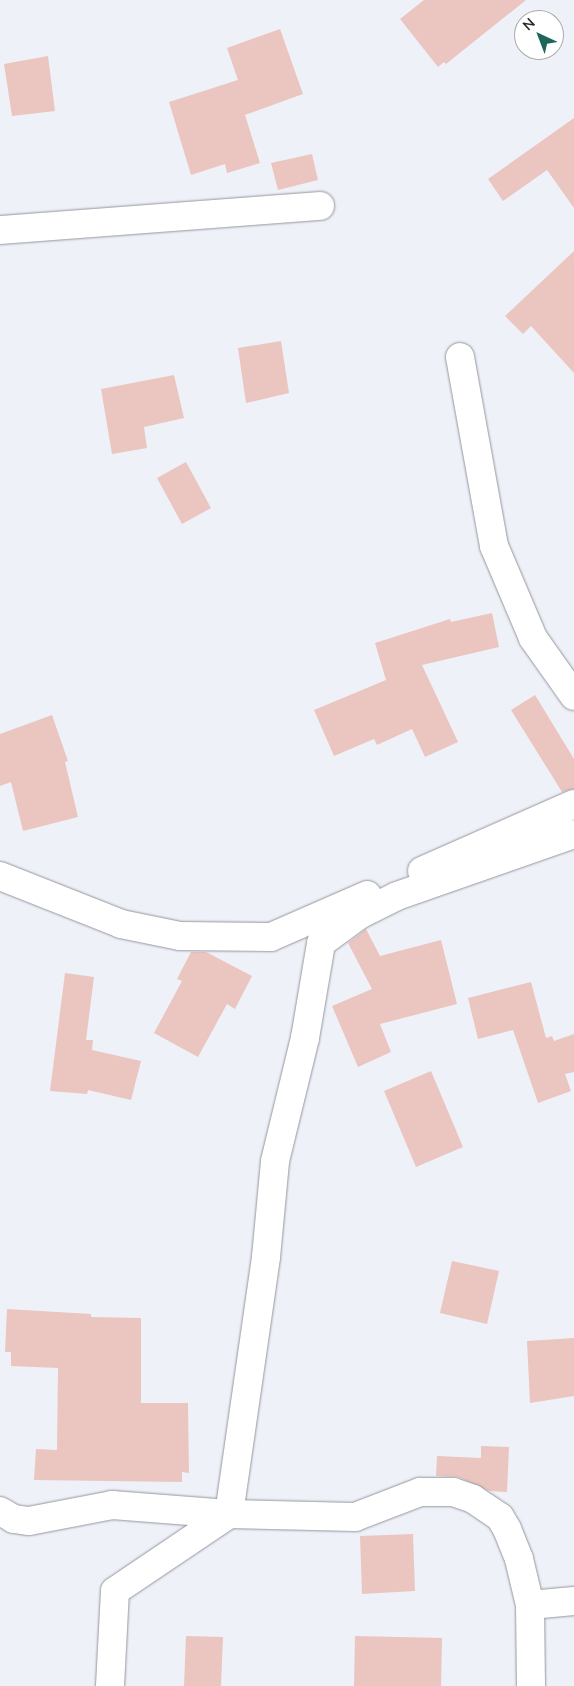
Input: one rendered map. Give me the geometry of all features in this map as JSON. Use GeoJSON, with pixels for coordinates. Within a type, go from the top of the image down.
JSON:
{"type":"FeatureCollection","features":[{"type":"Feature","properties":{"kind":"street"},"geometry":{"type":"LineString","coordinates":[[0,230],[320,206]]}},
{"type":"Feature","properties":{"kind":"street"},"geometry":{"type":"LineString","coordinates":[[460,357],[494,546],[533,638],[574,696]]}},
{"type":"Feature","properties":{"kind":"street"},"geometry":{"type":"LineString","coordinates":[[0,876],[121,924],[180,936],[271,937],[574,804]]}},
{"type":"Feature","properties":{"kind":"street"},"geometry":{"type":"LineString","coordinates":[[110,1686],[115,1591],[229,1514],[266,1256],[275,1161],[305,1038],[321,943],[359,915],[397,896],[574,834]]}},
{"type":"Feature","properties":{"kind":"street"},"geometry":{"type":"LineString","coordinates":[[0,1510],[14,1519],[29,1521],[112,1505],[229,1514],[355,1517],[420,1492],[453,1492],[473,1498],[500,1517],[519,1559],[530,1605],[531,1686]]}},
{"type":"Feature","properties":{"kind":"street"},"geometry":{"type":"LineString","coordinates":[[530,1605],[574,1601]]}},
{"type":"Feature","properties":{"kind":"building"},"geometry":{"type":"Polygon","coordinates":[[[424,0],[526,0],[446,64],[444,62],[438,67],[400,19],[424,0]]]}},
{"type":"Feature","properties":{"kind":"building"},"geometry":{"type":"Polygon","coordinates":[[[280,29],[303,94],[245,115],[260,163],[227,173],[225,164],[191,175],[169,102],[238,80],[227,48],[280,29]]]}},
{"type":"Feature","properties":{"kind":"building"},"geometry":{"type":"Polygon","coordinates":[[[48,56],[55,111],[12,116],[4,64],[48,56]]]}},
{"type":"Feature","properties":{"kind":"building"},"geometry":{"type":"Polygon","coordinates":[[[574,118],[574,208],[547,170],[503,201],[488,179],[574,118]]]}},
{"type":"Feature","properties":{"kind":"building"},"geometry":{"type":"Polygon","coordinates":[[[312,154],[318,180],[278,190],[271,163],[312,154]]]}},
{"type":"Feature","properties":{"kind":"building"},"geometry":{"type":"Polygon","coordinates":[[[574,251],[574,373],[531,326],[523,334],[505,316],[574,251]]]}},
{"type":"Feature","properties":{"kind":"building"},"geometry":{"type":"Polygon","coordinates":[[[281,341],[289,393],[246,403],[238,348],[281,341]]]}},
{"type":"Feature","properties":{"kind":"building"},"geometry":{"type":"Polygon","coordinates":[[[174,375],[184,418],[144,427],[147,448],[112,454],[101,389],[174,375]]]}},
{"type":"Feature","properties":{"kind":"building"},"geometry":{"type":"Polygon","coordinates":[[[186,462],[211,508],[182,524],[157,478],[186,462]]]}},
{"type":"Feature","properties":{"kind":"building"},"geometry":{"type":"Polygon","coordinates":[[[492,613],[499,647],[422,665],[458,742],[425,757],[412,729],[377,745],[374,739],[334,756],[314,710],[386,680],[375,643],[450,619],[451,622],[492,613]]]}},
{"type":"Feature","properties":{"kind":"building"},"geometry":{"type":"Polygon","coordinates":[[[535,695],[574,759],[574,789],[562,792],[511,710],[535,695]]]}},
{"type":"Feature","properties":{"kind":"building"},"geometry":{"type":"Polygon","coordinates":[[[52,715],[68,761],[65,762],[78,817],[23,831],[11,782],[0,786],[0,734],[52,715]]]}},
{"type":"Feature","properties":{"kind":"building"},"geometry":{"type":"Polygon","coordinates":[[[366,929],[380,956],[441,940],[457,1004],[380,1024],[391,1052],[358,1067],[332,1006],[372,989],[348,943],[366,929]]]}},
{"type":"Feature","properties":{"kind":"building"},"geometry":{"type":"Polygon","coordinates":[[[191,952],[206,952],[252,976],[235,1009],[227,1004],[198,1057],[154,1033],[182,981],[177,979],[191,952]]]}},
{"type":"Feature","properties":{"kind":"building"},"geometry":{"type":"Polygon","coordinates":[[[65,973],[94,977],[86,1040],[93,1040],[92,1050],[141,1061],[131,1100],[88,1090],[87,1094],[50,1091],[65,973]]]}},
{"type":"Feature","properties":{"kind":"building"},"geometry":{"type":"Polygon","coordinates":[[[531,982],[546,1038],[552,1036],[554,1041],[574,1034],[574,1072],[565,1074],[571,1091],[538,1103],[513,1030],[478,1039],[468,998],[531,982]]]}},
{"type":"Feature","properties":{"kind":"building"},"geometry":{"type":"Polygon","coordinates":[[[431,1071],[463,1147],[416,1167],[384,1091],[431,1071]]]}},
{"type":"Feature","properties":{"kind":"building"},"geometry":{"type":"Polygon","coordinates":[[[452,1261],[499,1271],[487,1324],[440,1313],[452,1261]]]}},
{"type":"Feature","properties":{"kind":"building"},"geometry":{"type":"Polygon","coordinates":[[[7,1309],[91,1314],[91,1317],[141,1318],[141,1403],[188,1403],[189,1473],[182,1472],[182,1482],[34,1480],[36,1449],[57,1450],[58,1368],[11,1366],[11,1352],[5,1352],[7,1309]]]}},
{"type":"Feature","properties":{"kind":"building"},"geometry":{"type":"Polygon","coordinates":[[[574,1338],[574,1396],[530,1403],[527,1341],[574,1338]]]}},
{"type":"Feature","properties":{"kind":"building"},"geometry":{"type":"Polygon","coordinates":[[[481,1446],[509,1447],[507,1492],[489,1491],[458,1477],[436,1476],[437,1456],[481,1458],[481,1446]]]}},
{"type":"Feature","properties":{"kind":"building"},"geometry":{"type":"Polygon","coordinates":[[[413,1534],[415,1591],[362,1594],[360,1536],[413,1534]]]}},
{"type":"Feature","properties":{"kind":"building"},"geometry":{"type":"Polygon","coordinates":[[[186,1636],[223,1637],[221,1686],[184,1686],[186,1636]]]}},
{"type":"Feature","properties":{"kind":"building"},"geometry":{"type":"Polygon","coordinates":[[[355,1636],[442,1638],[441,1686],[354,1686],[355,1636]]]}}]}
